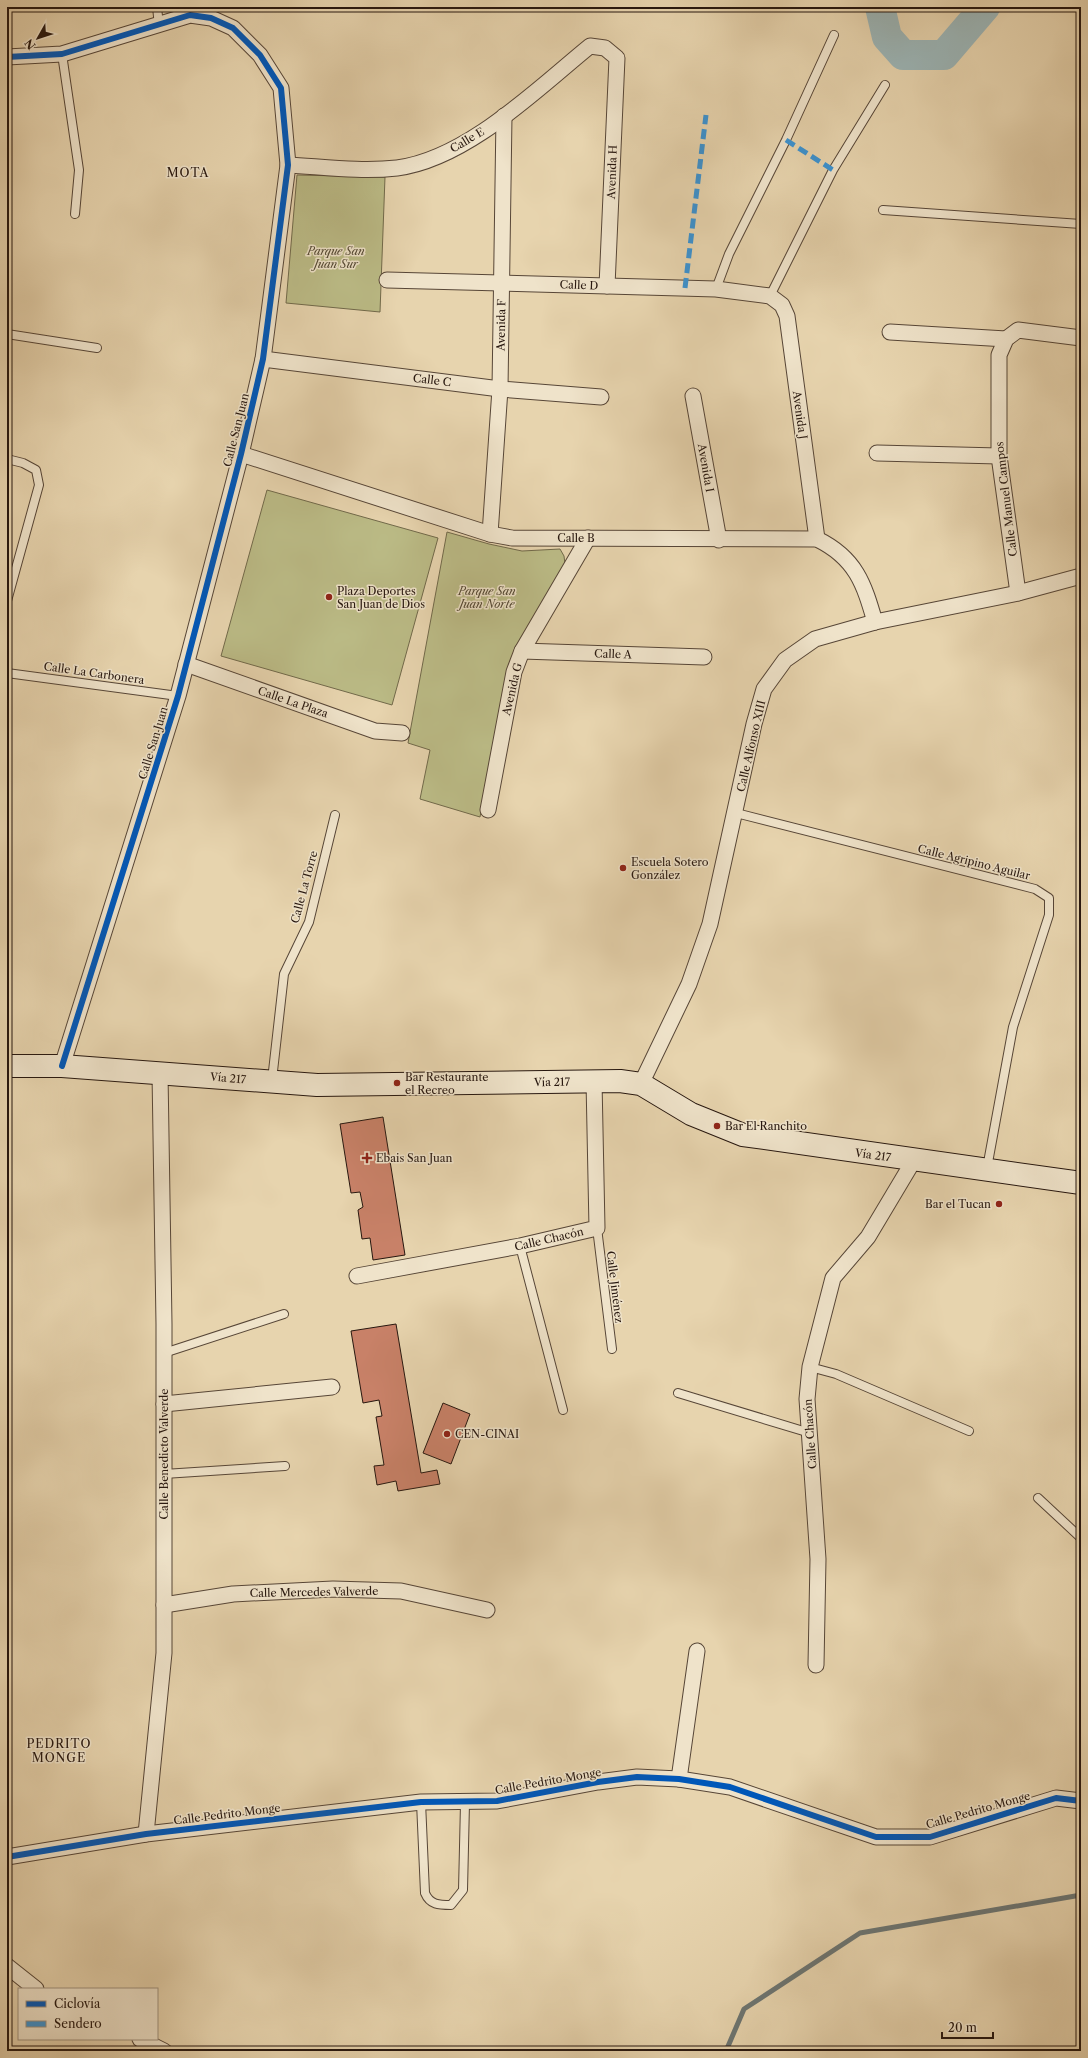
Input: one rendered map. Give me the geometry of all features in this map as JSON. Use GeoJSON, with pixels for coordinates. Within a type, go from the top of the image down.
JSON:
{"type":"FeatureCollection","features":[{"type":"Feature","properties":{"kind":"main road","name":"Vía 217"},"geometry":{"type":"LineString","coordinates":[[7,1066],[62,1066],[317,1085],[620,1081],[642,1084],[690,1114],[743,1135],[987,1171],[1081,1183]]}},
{"type":"Feature","properties":{"kind":"street","name":"Calle San Juan"},"geometry":{"type":"LineString","coordinates":[[7,57],[62,54],[190,16],[211,18],[233,28],[260,55],[281,88],[288,165],[263,359],[241,454],[178,696],[62,1066]]}},
{"type":"Feature","properties":{"kind":"street","name":"Calle E"},"geometry":{"type":"LineString","coordinates":[[288,165],[353,169],[398,168],[440,156],[479,134],[504,116],[590,46],[605,48],[617,58]]}},
{"type":"Feature","properties":{"kind":"street","name":"Avenida H"},"geometry":{"type":"LineString","coordinates":[[607,286],[617,58]]}},
{"type":"Feature","properties":{"kind":"street","name":"Avenida F"},"geometry":{"type":"LineString","coordinates":[[490,534],[500,389],[504,116]]}},
{"type":"Feature","properties":{"kind":"street","name":"Calle D"},"geometry":{"type":"LineString","coordinates":[[386,280],[716,289],[770,296]]}},
{"type":"Feature","properties":{"kind":"street","name":"Avenida J"},"geometry":{"type":"LineString","coordinates":[[770,296],[782,305],[787,316],[817,539]]}},
{"type":"Feature","properties":{"kind":"street"},"geometry":{"type":"LineString","coordinates":[[890,332],[1006,339],[1018,330],[1081,338]]}},
{"type":"Feature","properties":{"kind":"street","name":"Calle Manuel Campos"},"geometry":{"type":"LineString","coordinates":[[1006,339],[999,355],[999,456],[1018,593]]}},
{"type":"Feature","properties":{"kind":"street","name":"Calle C"},"geometry":{"type":"LineString","coordinates":[[263,359],[500,389],[601,397]]}},
{"type":"Feature","properties":{"kind":"street","name":"Avenida I"},"geometry":{"type":"LineString","coordinates":[[693,396],[719,540]]}},
{"type":"Feature","properties":{"kind":"street"},"geometry":{"type":"LineString","coordinates":[[877,453],[999,456]]}},
{"type":"Feature","properties":{"kind":"street","name":"Calle B"},"geometry":{"type":"LineString","coordinates":[[241,454],[490,534],[512,538],[719,540],[817,539]]}},
{"type":"Feature","properties":{"kind":"street","name":"Avenida G"},"geometry":{"type":"LineString","coordinates":[[488,810],[514,672],[522,651],[588,538]]}},
{"type":"Feature","properties":{"kind":"street"},"geometry":{"type":"LineString","coordinates":[[817,539],[831,546],[854,569],[864,585],[875,622]]}},
{"type":"Feature","properties":{"kind":"street","name":"Calle Alfonso XIII"},"geometry":{"type":"LineString","coordinates":[[642,1084],[689,984],[704,939],[736,814],[754,724],[764,689],[785,660],[815,639],[875,622],[1018,593],[1081,576]]}},
{"type":"Feature","properties":{"kind":"street","name":"Calle A"},"geometry":{"type":"LineString","coordinates":[[522,651],[704,656]]}},
{"type":"Feature","properties":{"kind":"street","name":"Calle La Plaza"},"geometry":{"type":"LineString","coordinates":[[186,664],[375,731],[402,733]]}},
{"type":"Feature","properties":{"kind":"street","name":"Calle Benedicto Valverde"},"geometry":{"type":"LineString","coordinates":[[146,1834],[164,1653],[164,1353],[160,1073]]}},
{"type":"Feature","properties":{"kind":"street","name":"Calle Chacón"},"geometry":{"type":"LineString","coordinates":[[357,1276],[520,1246],[597,1228],[594,1081]]}},
{"type":"Feature","properties":{"kind":"street","name":"Calle Chacón"},"geometry":{"type":"LineString","coordinates":[[816,1665],[818,1559],[807,1399],[810,1368],[833,1278],[868,1236],[914,1160]]}},
{"type":"Feature","properties":{"kind":"street"},"geometry":{"type":"LineString","coordinates":[[164,1404],[332,1387]]}},
{"type":"Feature","properties":{"kind":"street","name":"Calle Mercedes Valverde"},"geometry":{"type":"LineString","coordinates":[[164,1605],[233,1594],[341,1590],[401,1591],[487,1610]]}},
{"type":"Feature","properties":{"kind":"street"},"geometry":{"type":"LineString","coordinates":[[679,1779],[697,1651]]}},
{"type":"Feature","properties":{"kind":"street","name":"Calle Pedrito Monge"},"geometry":{"type":"LineString","coordinates":[[7,1857],[146,1834],[422,1802],[465,1803],[497,1801],[598,1782],[637,1777],[679,1779],[730,1786],[876,1837],[930,1837],[1056,1798],[1081,1801]]}},
{"type":"Feature","properties":{"kind":"street"},"geometry":{"type":"LineString","coordinates":[[7,1966],[35,1988]]}},
{"type":"Feature","properties":{"kind":"street"},"geometry":{"type":"LineString","coordinates":[[142,2040],[164,2051]]}},
{"type":"Feature","properties":{"kind":"lane"},"geometry":{"type":"LineString","coordinates":[[157,7],[158,26]]}},
{"type":"Feature","properties":{"kind":"lane"},"geometry":{"type":"LineString","coordinates":[[716,289],[729,254],[786,140],[834,36]]}},
{"type":"Feature","properties":{"kind":"lane"},"geometry":{"type":"LineString","coordinates":[[62,54],[79,170],[75,214]]}},
{"type":"Feature","properties":{"kind":"lane"},"geometry":{"type":"LineString","coordinates":[[770,296],[834,170],[885,85]]}},
{"type":"Feature","properties":{"kind":"lane"},"geometry":{"type":"LineString","coordinates":[[883,210],[1081,224]]}},
{"type":"Feature","properties":{"kind":"lane"},"geometry":{"type":"LineString","coordinates":[[7,334],[97,348]]}},
{"type":"Feature","properties":{"kind":"lane"},"geometry":{"type":"LineString","coordinates":[[7,460],[23,463],[36,470],[39,485],[7,601]]}},
{"type":"Feature","properties":{"kind":"lane","name":"Calle La Carbonera"},"geometry":{"type":"LineString","coordinates":[[7,673],[178,696]]}},
{"type":"Feature","properties":{"kind":"lane","name":"Calle Agripino Aguilar"},"geometry":{"type":"LineString","coordinates":[[736,814],[1035,889],[1049,898],[1049,915],[1013,1027],[987,1171]]}},
{"type":"Feature","properties":{"kind":"lane","name":"Calle La Torre"},"geometry":{"type":"LineString","coordinates":[[272,1082],[284,974],[309,922],[335,815]]}},
{"type":"Feature","properties":{"kind":"lane","name":"Calle Jiménez"},"geometry":{"type":"LineString","coordinates":[[597,1228],[612,1349]]}},
{"type":"Feature","properties":{"kind":"lane"},"geometry":{"type":"LineString","coordinates":[[520,1246],[563,1410]]}},
{"type":"Feature","properties":{"kind":"lane"},"geometry":{"type":"LineString","coordinates":[[164,1353],[284,1314]]}},
{"type":"Feature","properties":{"kind":"lane"},"geometry":{"type":"LineString","coordinates":[[810,1368],[836,1374],[969,1431]]}},
{"type":"Feature","properties":{"kind":"lane"},"geometry":{"type":"LineString","coordinates":[[678,1393],[810,1433]]}},
{"type":"Feature","properties":{"kind":"lane"},"geometry":{"type":"LineString","coordinates":[[164,1474],[285,1466]]}},
{"type":"Feature","properties":{"kind":"lane"},"geometry":{"type":"LineString","coordinates":[[1038,1498],[1081,1538]]}},
{"type":"Feature","properties":{"kind":"lane"},"geometry":{"type":"LineString","coordinates":[[422,1802],[425,1893],[428,1900],[437,1905],[451,1905],[463,1890],[465,1803]]}},
{"type":"Feature","properties":{"kind":"green space","name":"Parque San Juan Sur"},"geometry":{"type":"Polygon","coordinates":[[[297,175],[385,177],[380,312],[286,303],[297,175]]]}},
{"type":"Feature","properties":{"kind":"green space","name":"Plaza Deportes San Juan de Dios"},"geometry":{"type":"Polygon","coordinates":[[[267,490],[438,538],[392,705],[221,656],[267,490]]]}},
{"type":"Feature","properties":{"kind":"green space","name":"Parque San Juan Norte"},"geometry":{"type":"Polygon","coordinates":[[[447,532],[489,544],[522,551],[560,549],[564,556],[565,564],[504,689],[480,817],[420,799],[430,750],[408,743],[447,532]]]}},
{"type":"Feature","properties":{"kind":"building","name":"Ebais San Juan"},"geometry":{"type":"Polygon","coordinates":[[[383,1117],[405,1255],[373,1260],[370,1238],[362,1239],[358,1210],[363,1207],[360,1192],[351,1193],[340,1124],[383,1117]]]}},
{"type":"Feature","properties":{"kind":"building"},"geometry":{"type":"Polygon","coordinates":[[[396,1324],[421,1473],[437,1470],[440,1484],[398,1491],[396,1481],[377,1485],[374,1466],[384,1465],[376,1417],[382,1416],[379,1400],[363,1403],[351,1331],[396,1324]]]}},
{"type":"Feature","properties":{"kind":"building","name":"CEN-CINAI"},"geometry":{"type":"Polygon","coordinates":[[[443,1403],[470,1414],[451,1464],[423,1453],[443,1403]]]}},
{"type":"Feature","properties":{"kind":"waterway"},"geometry":{"type":"LineString","coordinates":[[880,7],[887,37],[903,55],[944,55],[985,7]]}},
{"type":"Feature","properties":{"kind":"waterway"},"geometry":{"type":"LineString","coordinates":[[726,2051],[744,2009],[860,1933],[1081,1895]]}},
{"type":"Feature","properties":{"kind":"marked path"},"geometry":{"type":"LineString","coordinates":[[685,288],[706,115]]}},
{"type":"Feature","properties":{"kind":"marked path"},"geometry":{"type":"LineString","coordinates":[[786,140],[833,170]]}},
{"type":"Feature","properties":{"kind":"cycle path"},"geometry":{"type":"LineString","coordinates":[[7,57],[62,54],[190,15],[211,18],[233,28],[260,55],[281,88],[288,165],[263,359],[241,454],[178,696],[62,1066]]}},
{"type":"Feature","properties":{"kind":"cycle path"},"geometry":{"type":"LineString","coordinates":[[7,1857],[146,1834],[421,1802],[497,1801],[598,1782],[637,1777],[679,1779],[730,1787],[876,1837],[930,1837],[1056,1798],[1081,1801]]}},
{"type":"Feature","properties":{"kind":"place","name":"Plaza Deportes San Juan de Dios"},"geometry":{"type":"Point","coordinates":[329,597]}},
{"type":"Feature","properties":{"kind":"place","name":"Escuela Sotero González"},"geometry":{"type":"Point","coordinates":[623,868]}},
{"type":"Feature","properties":{"kind":"place","name":"Bar Restaurante el Recreo"},"geometry":{"type":"Point","coordinates":[397,1083]}},
{"type":"Feature","properties":{"kind":"place","name":"Bar El Ranchito"},"geometry":{"type":"Point","coordinates":[717,1126]}},
{"type":"Feature","properties":{"kind":"place","name":"Ebais San Juan"},"geometry":{"type":"Point","coordinates":[367,1158]}},
{"type":"Feature","properties":{"kind":"place","name":"Bar el Tucan"},"geometry":{"type":"Point","coordinates":[999,1204]}},
{"type":"Feature","properties":{"kind":"place","name":"CEN-CINAI"},"geometry":{"type":"Point","coordinates":[447,1434]}},
{"type":"Feature","properties":{"kind":"district","name":"MOTA"},"geometry":{"type":"Point","coordinates":[188,173]}},
{"type":"Feature","properties":{"kind":"district","name":"PEDRITO MONGE"},"geometry":{"type":"Point","coordinates":[59,1751]}}]}
